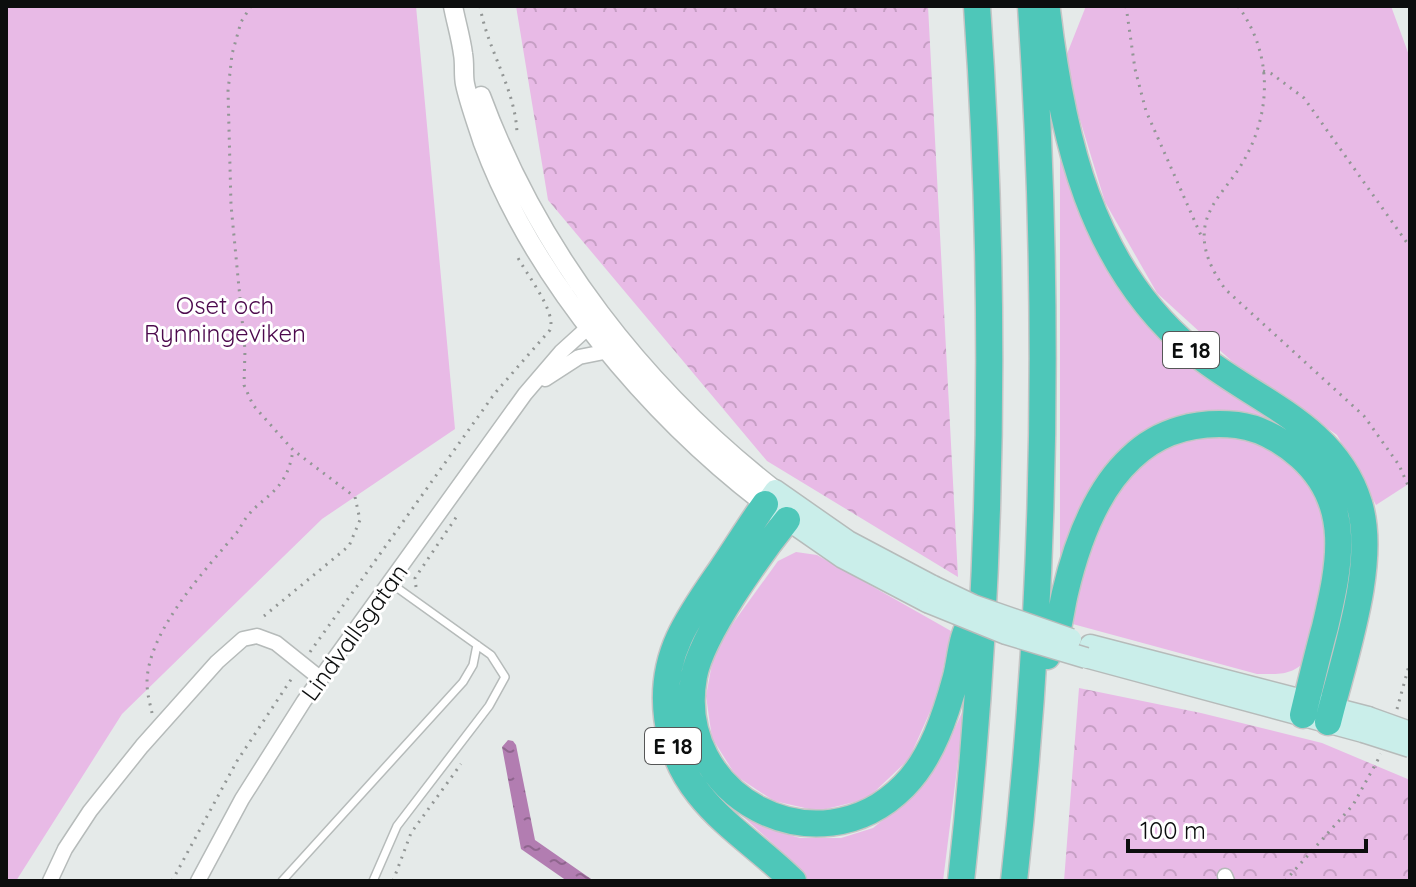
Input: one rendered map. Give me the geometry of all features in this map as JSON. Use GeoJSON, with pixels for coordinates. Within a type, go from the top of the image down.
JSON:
{"type":"FeatureCollection","features":[{"type":"Feature","properties":{"kind":"highway","name":"E 18"},"geometry":{"type":"LineString","coordinates":[[961,881],[976,742],[989,459],[987,176],[977,6]]}},
{"type":"Feature","properties":{"kind":"highway"},"geometry":{"type":"LineString","coordinates":[[1014,881],[1033,680],[1041,524],[1044,365],[1040,174],[1031,6]]}},
{"type":"Feature","properties":{"kind":"highway","name":"E 18"},"geometry":{"type":"LineString","coordinates":[[1046,6],[1056,76],[1077,169],[1103,236],[1127,278],[1156,316],[1191,349],[1229,378],[1309,429],[1340,463],[1352,483],[1365,526],[1364,572],[1317,711]]}},
{"type":"Feature","properties":{"kind":"highway"},"geometry":{"type":"LineString","coordinates":[[1033,680],[1055,644],[1066,587],[1081,541],[1114,477],[1149,443],[1195,425],[1219,423],[1255,430],[1289,446],[1322,482],[1333,504],[1339,528],[1340,553],[1317,711]]}},
{"type":"Feature","properties":{"kind":"highway","name":"E 18"},"geometry":{"type":"LineString","coordinates":[[770,497],[688,620],[668,674],[665,708],[675,753],[698,793],[793,881]]}},
{"type":"Feature","properties":{"kind":"highway","name":"E 18"},"geometry":{"type":"LineString","coordinates":[[793,513],[749,573],[707,640],[694,675],[691,699],[694,724],[712,769],[747,804],[769,815],[793,822],[817,824],[842,821],[886,801],[905,785],[932,744],[956,676],[966,629],[982,606]]}},
{"type":"Feature","properties":{"kind":"main road"},"geometry":{"type":"LineString","coordinates":[[770,497],[793,513],[848,541],[930,594],[1012,620],[1088,651],[1366,724],[1410,732]]}},
{"type":"Feature","properties":{"kind":"main road"},"geometry":{"type":"LineString","coordinates":[[1366,724],[1410,747]]}},
{"type":"Feature","properties":{"kind":"street"},"geometry":{"type":"LineString","coordinates":[[453,6],[463,53],[490,122],[530,209],[567,268],[609,351],[682,433],[720,469],[770,497]]}},
{"type":"Feature","properties":{"kind":"street"},"geometry":{"type":"LineString","coordinates":[[595,321],[770,497]]}},
{"type":"Feature","properties":{"kind":"street","name":"Lindvallsgatan"},"geometry":{"type":"LineString","coordinates":[[198,881],[271,751],[389,582],[525,394],[561,352],[595,321]]}},
{"type":"Feature","properties":{"kind":"street","name":"Lindvallsgatan"},"geometry":{"type":"LineString","coordinates":[[525,394],[579,357],[609,351]]}},
{"type":"Feature","properties":{"kind":"street"},"geometry":{"type":"LineString","coordinates":[[50,881],[65,849],[90,811],[158,728],[217,662],[243,639],[257,636],[276,643],[321,679]]}},
{"type":"Feature","properties":{"kind":"lane"},"geometry":{"type":"LineString","coordinates":[[373,881],[397,826],[489,706],[505,677],[491,655],[389,582]]}},
{"type":"Feature","properties":{"kind":"lane"},"geometry":{"type":"LineString","coordinates":[[282,881],[463,682],[473,665],[477,645]]}},
{"type":"Feature","properties":{"kind":"path"},"geometry":{"type":"LineString","coordinates":[[251,6],[241,22],[232,54],[228,91],[231,205],[245,350],[244,385],[253,405],[293,450],[355,497],[360,520],[349,546],[264,616]]}},
{"type":"Feature","properties":{"kind":"path"},"geometry":{"type":"LineString","coordinates":[[480,6],[487,38],[516,117],[517,139]]}},
{"type":"Feature","properties":{"kind":"path"},"geometry":{"type":"LineString","coordinates":[[1126,6],[1135,69],[1146,111],[1196,219],[1209,263],[1225,289],[1364,416],[1399,465],[1410,488]]}},
{"type":"Feature","properties":{"kind":"path"},"geometry":{"type":"LineString","coordinates":[[1206,250],[1206,223],[1215,201],[1237,171],[1262,122],[1265,103],[1261,54],[1238,6]]}},
{"type":"Feature","properties":{"kind":"path"},"geometry":{"type":"LineString","coordinates":[[1263,71],[1272,74],[1304,98],[1410,247]]}},
{"type":"Feature","properties":{"kind":"path"},"geometry":{"type":"LineString","coordinates":[[172,881],[237,761],[301,663],[495,393],[550,330],[552,323],[547,307],[513,246]]}},
{"type":"Feature","properties":{"kind":"path"},"geometry":{"type":"LineString","coordinates":[[158,728],[151,712],[147,682],[155,647],[175,611],[239,530],[244,517],[268,499],[283,482],[291,465],[293,450]]}},
{"type":"Feature","properties":{"kind":"path"},"geometry":{"type":"LineString","coordinates":[[1394,717],[1410,662]]}},
{"type":"Feature","properties":{"kind":"path"},"geometry":{"type":"LineString","coordinates":[[1285,881],[1353,805],[1384,745]]}},
{"type":"Feature","properties":{"kind":"green space","name":"Oset och Rynningeviken"},"geometry":{"type":"Polygon","coordinates":[[[6,6],[416,6],[455,429],[322,519],[122,714],[16,881],[6,881],[6,6]]]}},
{"type":"Feature","properties":{"kind":"green space"},"geometry":{"type":"Polygon","coordinates":[[[516,6],[928,6],[958,577],[767,461],[548,200],[516,6]]]}},
{"type":"Feature","properties":{"kind":"green space"},"geometry":{"type":"Polygon","coordinates":[[[1086,6],[1391,6],[1410,58],[1410,483],[1376,505],[1337,435],[1236,365],[1157,293],[1105,202],[1063,64],[1086,6]]]}},
{"type":"Feature","properties":{"kind":"green space"},"geometry":{"type":"Polygon","coordinates":[[[1060,159],[1102,259],[1136,312],[1190,361],[1291,431],[1233,411],[1181,415],[1135,440],[1060,578],[1060,159]]]}},
{"type":"Feature","properties":{"kind":"green space"},"geometry":{"type":"Polygon","coordinates":[[[1213,434],[1257,441],[1292,462],[1318,495],[1328,530],[1328,565],[1308,658],[1291,671],[1257,674],[1069,623],[1084,567],[1104,515],[1132,471],[1170,444],[1213,434]]]}},
{"type":"Feature","properties":{"kind":"green space"},"geometry":{"type":"Polygon","coordinates":[[[796,552],[817,555],[951,631],[938,694],[909,759],[867,799],[818,811],[774,801],[736,776],[712,738],[706,696],[713,658],[731,626],[778,561],[796,552]]]}},
{"type":"Feature","properties":{"kind":"green space"},"geometry":{"type":"Polygon","coordinates":[[[1079,688],[1201,713],[1322,743],[1410,780],[1410,881],[1064,881],[1079,688]]]}},
{"type":"Feature","properties":{"kind":"green space"},"geometry":{"type":"Polygon","coordinates":[[[965,706],[943,881],[809,881],[789,858],[729,804],[769,829],[800,838],[841,838],[873,828],[911,797],[943,754],[965,706]]]}},
{"type":"Feature","properties":{"kind":"water"},"geometry":{"type":"Polygon","coordinates":[[[508,740],[516,745],[535,840],[594,881],[567,881],[521,849],[502,747],[508,740]]]}}]}
